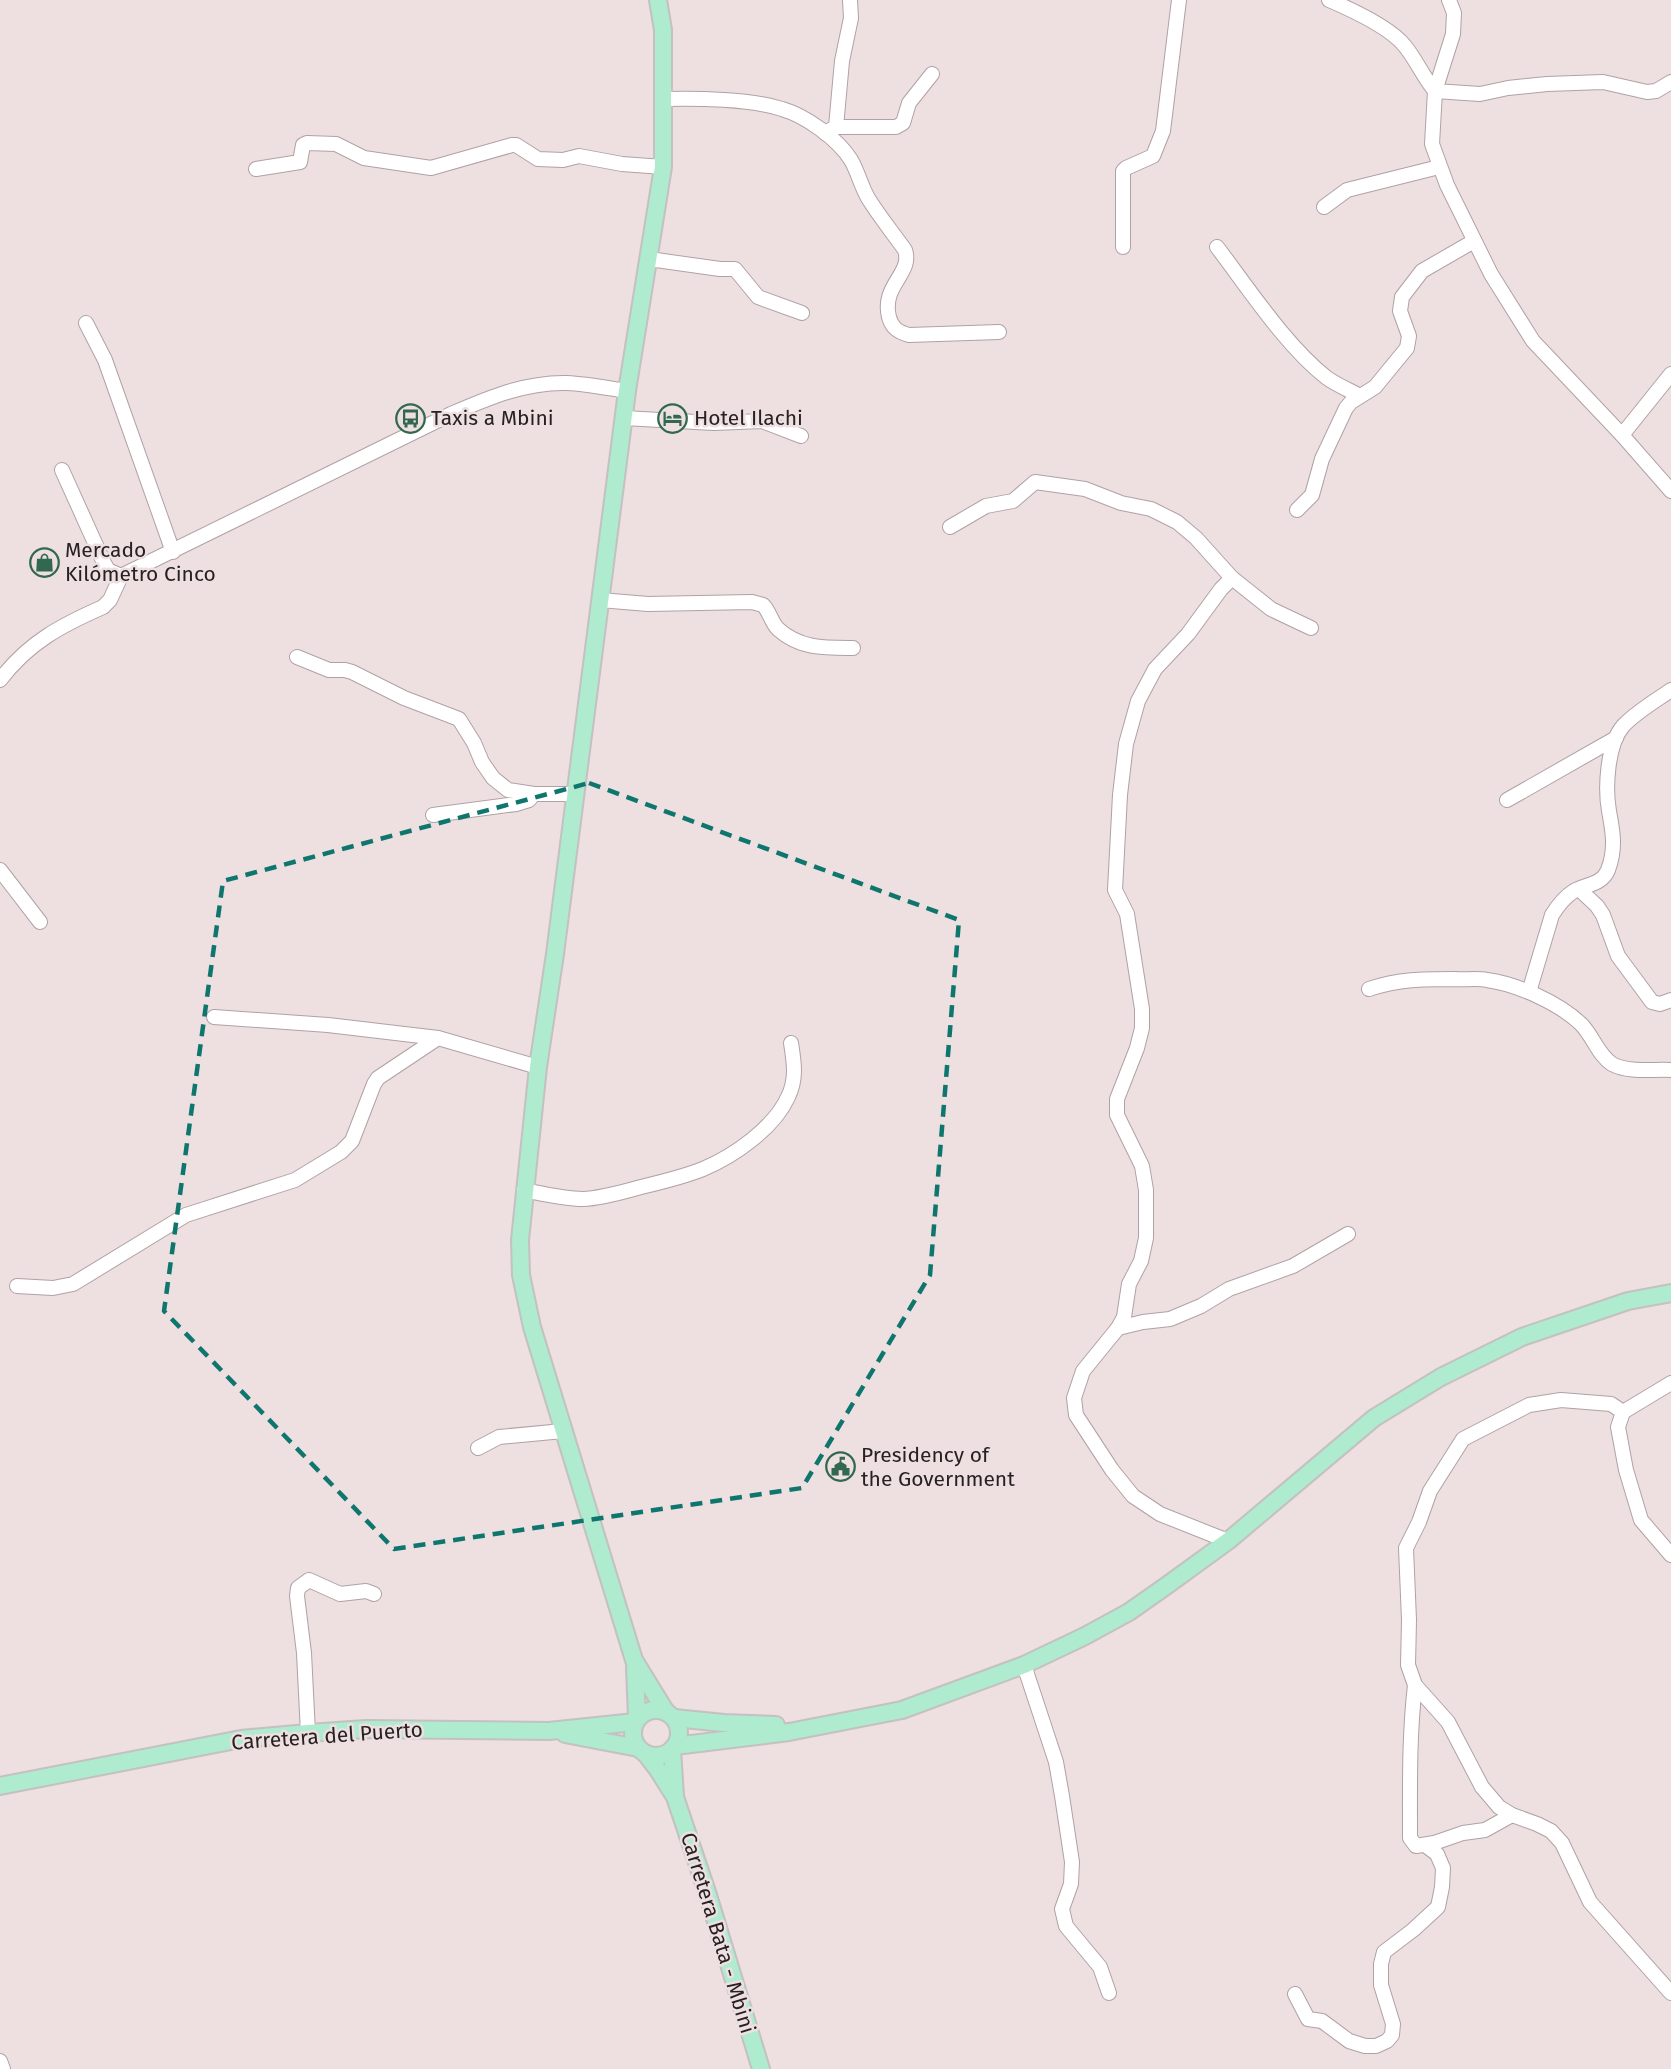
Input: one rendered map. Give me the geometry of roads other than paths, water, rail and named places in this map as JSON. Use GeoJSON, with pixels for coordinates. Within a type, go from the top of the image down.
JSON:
{"type":"FeatureCollection","features":[{"type":"Feature","properties":{"kind":"main road"},"geometry":{"type":"LineString","coordinates":[[658,0],[663,30],[663,167],[627,391],[555,954],[538,1066],[520,1240],[521,1275],[532,1327],[634,1660],[636,1720],[633,1736],[641,1750],[659,1756],[674,1748],[862,1719],[902,1710],[1024,1665],[1129,1612],[1228,1541],[1374,1418],[1441,1377],[1522,1337],[1628,1301],[1671,1293]]}},
{"type":"Feature","properties":{"kind":"main road"},"geometry":{"type":"LineString","coordinates":[[634,1660],[679,1728],[674,1748]]}},
{"type":"Feature","properties":{"kind":"main road"},"geometry":{"type":"LineString","coordinates":[[636,1720],[651,1710],[724,1723],[813,1727]]}},
{"type":"Feature","properties":{"kind":"main road","name":"Carretera del Puerto"},"geometry":{"type":"LineString","coordinates":[[0,1786],[241,1739],[366,1729],[549,1731],[636,1720]]}},
{"type":"Feature","properties":{"kind":"main road","name":"Carretera del Puerto"},"geometry":{"type":"LineString","coordinates":[[549,1731],[641,1750]]}},
{"type":"Feature","properties":{"kind":"main road","name":"Carretera Bata - Mbini"},"geometry":{"type":"LineString","coordinates":[[674,1748],[675,1797]]}},
{"type":"Feature","properties":{"kind":"main road","name":"Carretera Bata - Mbini"},"geometry":{"type":"LineString","coordinates":[[641,1750],[658,1770],[675,1797],[707,1892],[761,2069]]}},
{"type":"Feature","properties":{"kind":"street"},"geometry":{"type":"LineString","coordinates":[[850,0],[852,18],[831,130],[851,160],[868,199],[907,256],[906,264],[887,300],[891,324],[895,330],[909,335],[999,332]]}},
{"type":"Feature","properties":{"kind":"street"},"geometry":{"type":"LineString","coordinates":[[1124,247],[1124,171],[1153,156],[1163,131],[1179,0]]}},
{"type":"Feature","properties":{"kind":"street"},"geometry":{"type":"LineString","coordinates":[[1329,0],[1373,22],[1404,44],[1421,74],[1435,91],[1480,93],[1508,88],[1603,82],[1647,92],[1656,91],[1671,82]]}},
{"type":"Feature","properties":{"kind":"street"},"geometry":{"type":"LineString","coordinates":[[1449,0],[1454,13],[1453,34],[1435,91],[1432,144],[1439,167],[1491,274],[1533,341],[1622,435],[1671,491]]}},
{"type":"Feature","properties":{"kind":"street"},"geometry":{"type":"LineString","coordinates":[[663,99],[690,98],[768,105],[785,109],[817,126],[831,130],[896,128],[903,123],[909,103],[915,93],[932,74]]}},
{"type":"Feature","properties":{"kind":"street"},"geometry":{"type":"LineString","coordinates":[[256,169],[300,162],[303,145],[307,142],[336,144],[364,158],[431,168],[512,145],[516,145],[538,159],[563,160],[579,156],[622,164],[663,167]]}},
{"type":"Feature","properties":{"kind":"street"},"geometry":{"type":"LineString","coordinates":[[1324,207],[1347,190],[1439,167]]}},
{"type":"Feature","properties":{"kind":"street"},"geometry":{"type":"LineString","coordinates":[[1297,510],[1312,495],[1322,459],[1346,408],[1380,383],[1407,348],[1409,336],[1400,311],[1402,297],[1422,271],[1474,241]]}},
{"type":"Feature","properties":{"kind":"street"},"geometry":{"type":"LineString","coordinates":[[1217,248],[1285,335],[1303,354],[1328,379],[1360,396]]}},
{"type":"Feature","properties":{"kind":"street"},"geometry":{"type":"LineString","coordinates":[[649,259],[735,269],[758,297],[802,313]]}},
{"type":"Feature","properties":{"kind":"street"},"geometry":{"type":"LineString","coordinates":[[86,323],[105,360],[173,552]]}},
{"type":"Feature","properties":{"kind":"street"},"geometry":{"type":"LineString","coordinates":[[1622,435],[1671,374]]}},
{"type":"Feature","properties":{"kind":"street"},"geometry":{"type":"LineString","coordinates":[[0,680],[36,642],[103,607],[110,600],[121,576],[451,414],[514,388],[567,383],[627,391]]}},
{"type":"Feature","properties":{"kind":"street"},"geometry":{"type":"LineString","coordinates":[[624,418],[714,423],[762,421],[801,436]]}},
{"type":"Feature","properties":{"kind":"street"},"geometry":{"type":"LineString","coordinates":[[62,470],[104,563],[108,570],[121,576]]}},
{"type":"Feature","properties":{"kind":"street"},"geometry":{"type":"LineString","coordinates":[[950,527],[987,506],[1013,501],[1035,482],[1085,489],[1121,503],[1151,509],[1177,522],[1196,538],[1232,578],[1271,609],[1311,628]]}},
{"type":"Feature","properties":{"kind":"street"},"geometry":{"type":"LineString","coordinates":[[1228,1541],[1160,1514],[1133,1496],[1112,1470],[1076,1415],[1074,1398],[1083,1371],[1118,1328],[1124,1317],[1129,1284],[1144,1251],[1146,1238],[1146,1190],[1142,1166],[1117,1115],[1117,1100],[1137,1048],[1142,1028],[1142,1009],[1127,914],[1115,890],[1120,795],[1126,744],[1138,701],[1155,669],[1188,634],[1221,589],[1232,578]]}},
{"type":"Feature","properties":{"kind":"street"},"geometry":{"type":"LineString","coordinates":[[600,600],[648,604],[752,602],[763,605],[777,628],[803,645],[853,648]]}},
{"type":"Feature","properties":{"kind":"street"},"geometry":{"type":"LineString","coordinates":[[297,657],[329,670],[352,672],[404,698],[459,719],[474,743],[482,762],[494,778],[508,790],[534,794],[576,794]]}},
{"type":"Feature","properties":{"kind":"street"},"geometry":{"type":"LineString","coordinates":[[1529,992],[1552,915],[1574,891],[1603,878],[1607,872],[1613,854],[1614,841],[1606,796],[1608,769],[1616,738],[1630,719],[1671,690]]}},
{"type":"Feature","properties":{"kind":"street"},"geometry":{"type":"LineString","coordinates":[[1507,800],[1616,738]]}},
{"type":"Feature","properties":{"kind":"street"},"geometry":{"type":"LineString","coordinates":[[433,815],[516,804],[529,800],[534,794]]}},
{"type":"Feature","properties":{"kind":"street"},"geometry":{"type":"LineString","coordinates":[[0,870],[40,922]]}},
{"type":"Feature","properties":{"kind":"street"},"geometry":{"type":"LineString","coordinates":[[1578,890],[1598,906],[1618,956],[1652,1002],[1659,1004],[1671,1000]]}},
{"type":"Feature","properties":{"kind":"street"},"geometry":{"type":"LineString","coordinates":[[1369,989],[1406,979],[1487,980],[1529,992],[1562,1010],[1581,1024],[1612,1064],[1648,1071],[1671,1070]]}},
{"type":"Feature","properties":{"kind":"street"},"geometry":{"type":"LineString","coordinates":[[214,1017],[328,1025],[438,1038],[538,1066]]}},
{"type":"Feature","properties":{"kind":"street"},"geometry":{"type":"LineString","coordinates":[[18,1286],[53,1288],[73,1284],[186,1215],[295,1180],[349,1146],[378,1078],[438,1038]]}},
{"type":"Feature","properties":{"kind":"street"},"geometry":{"type":"LineString","coordinates":[[524,1190],[569,1198],[609,1196],[686,1175],[720,1160],[761,1132],[776,1118],[789,1096],[794,1078],[795,1067],[791,1043]]}},
{"type":"Feature","properties":{"kind":"street"},"geometry":{"type":"LineString","coordinates":[[1118,1328],[1170,1319],[1201,1306],[1229,1289],[1293,1266],[1348,1234]]}},
{"type":"Feature","properties":{"kind":"street"},"geometry":{"type":"LineString","coordinates":[[1671,1383],[1623,1412],[1618,1427],[1626,1470],[1641,1520],[1671,1555]]}},
{"type":"Feature","properties":{"kind":"street"},"geometry":{"type":"LineString","coordinates":[[1623,1412],[1611,1404],[1561,1400],[1529,1405],[1463,1439],[1430,1491],[1419,1522],[1406,1548],[1408,1665],[1415,1684],[1448,1722],[1482,1787],[1499,1807],[1512,1815],[1551,1831],[1562,1844],[1590,1902],[1671,1993]]}},
{"type":"Feature","properties":{"kind":"street"},"geometry":{"type":"LineString","coordinates":[[478,1448],[498,1437],[563,1431]]}},
{"type":"Feature","properties":{"kind":"street"},"geometry":{"type":"LineString","coordinates":[[308,1733],[298,1588],[309,1580],[340,1594],[366,1591],[374,1594]]}},
{"type":"Feature","properties":{"kind":"street"},"geometry":{"type":"LineString","coordinates":[[1024,1665],[1056,1762],[1062,1796],[1072,1862],[1071,1884],[1062,1909],[1066,1926],[1100,1967],[1109,1993]]}},
{"type":"Feature","properties":{"kind":"street"},"geometry":{"type":"LineString","coordinates":[[1415,1684],[1411,1720],[1410,1838],[1416,1846],[1425,1845],[1463,1833],[1485,1830],[1512,1815]]}},
{"type":"Feature","properties":{"kind":"street"},"geometry":{"type":"LineString","coordinates":[[1295,1994],[1308,2019],[1322,2021],[1349,2041],[1365,2046],[1376,2046],[1387,2041],[1392,2035],[1393,2024],[1381,1985],[1381,1964],[1384,1952],[1438,1907],[1443,1868],[1437,1854],[1425,1845]]}},
{"type":"Feature","properties":{"kind":"street"},"geometry":{"type":"LineString","coordinates":[[0,2061],[3,2069]]}},
{"type":"Feature","properties":{"kind":"place","name":"Taxis a Mbini"},"geometry":{"type":"Point","coordinates":[410,418]}},
{"type":"Feature","properties":{"kind":"place","name":"Hotel Ilachi"},"geometry":{"type":"Point","coordinates":[673,418]}},
{"type":"Feature","properties":{"kind":"place","name":"Mercado Kilómetro Cinco"},"geometry":{"type":"Point","coordinates":[44,562]}},
{"type":"Feature","properties":{"kind":"place","name":"Presidency of the Government"},"geometry":{"type":"Point","coordinates":[840,1467]}}]}
